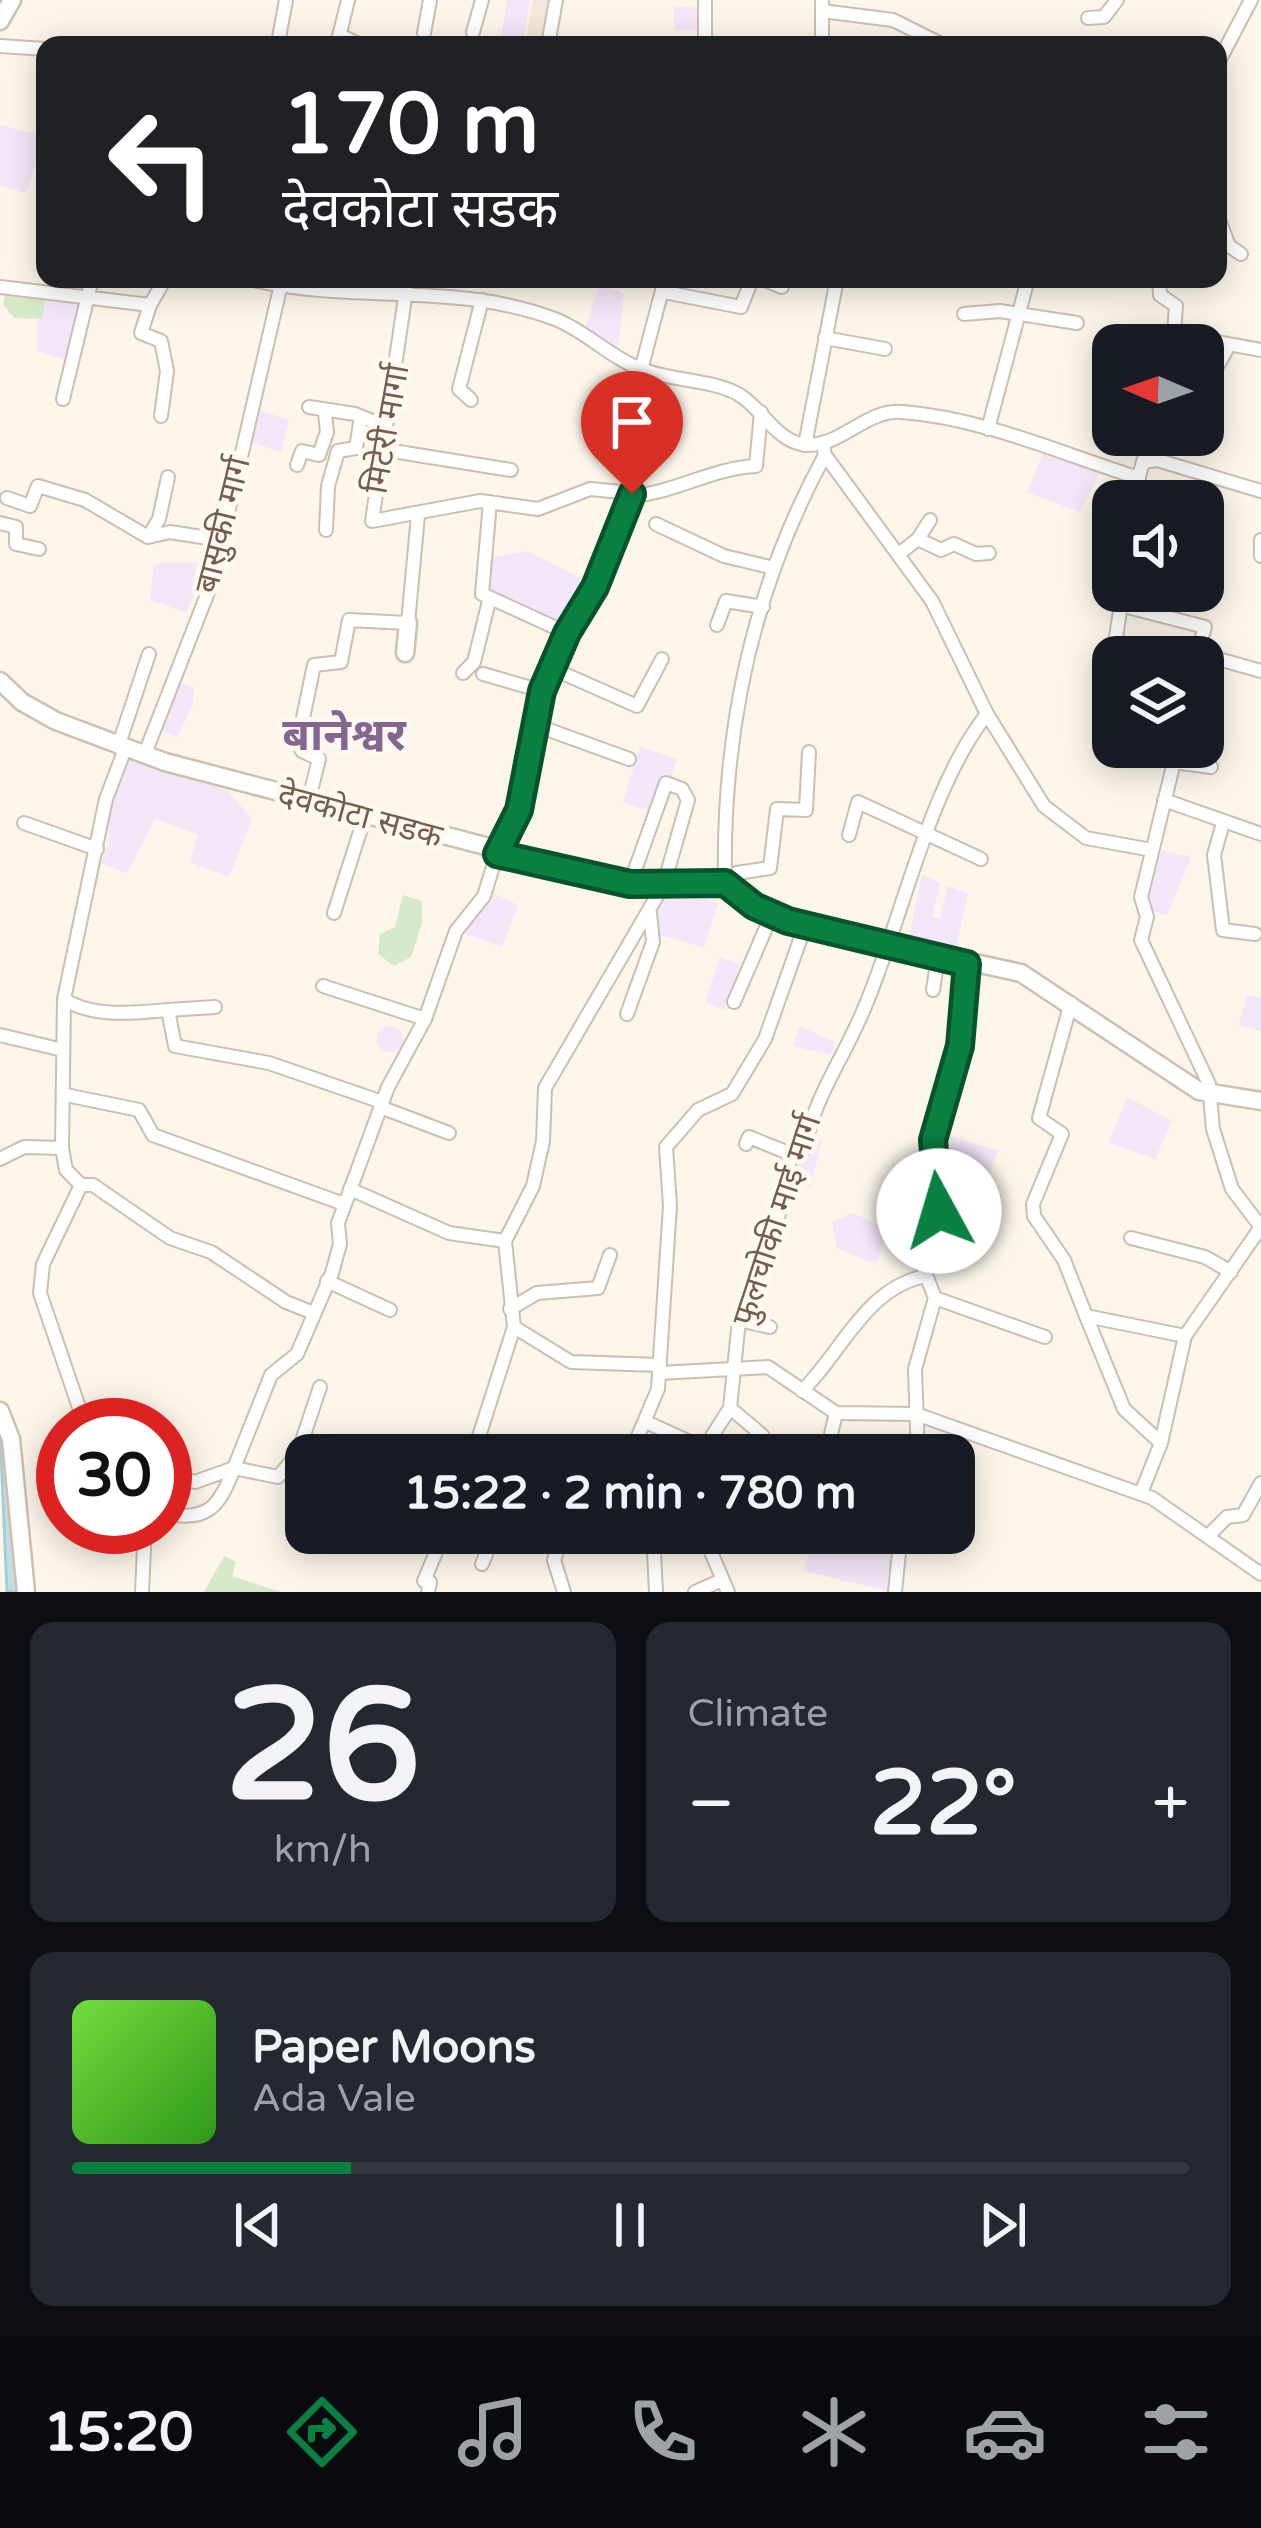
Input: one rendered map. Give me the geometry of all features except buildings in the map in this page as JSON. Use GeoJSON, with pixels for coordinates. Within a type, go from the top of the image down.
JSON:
{"type":"FeatureCollection","features":[{"type":"Feature","properties":{"kind":"main road"},"geometry":{"type":"LineString","coordinates":[[0,21],[12,0]]}},
{"type":"Feature","properties":{"kind":"main road"},"geometry":{"type":"LineString","coordinates":[[405,656],[408,623]]}},
{"type":"Feature","properties":{"kind":"main road","name":"देवकोटा सडक"},"geometry":{"type":"LineString","coordinates":[[0,681],[35,711],[122,748],[308,803],[630,884],[725,883]]}},
{"type":"Feature","properties":{"kind":"main road"},"geometry":{"type":"LineString","coordinates":[[725,883],[772,914],[805,926],[1021,973],[1210,1096],[1261,1101]]}},
{"type":"Feature","properties":{"kind":"main road"},"geometry":{"type":"LineString","coordinates":[[0,1412],[11,1439],[26,1592]]}},
{"type":"Feature","properties":{"kind":"street"},"geometry":{"type":"LineString","coordinates":[[279,36],[286,0]]}},
{"type":"Feature","properties":{"kind":"street"},"geometry":{"type":"LineString","coordinates":[[339,36],[348,0]]}},
{"type":"Feature","properties":{"kind":"street"},"geometry":{"type":"LineString","coordinates":[[424,33],[430,0]]}},
{"type":"Feature","properties":{"kind":"street"},"geometry":{"type":"LineString","coordinates":[[473,32],[482,0]]}},
{"type":"Feature","properties":{"kind":"street"},"geometry":{"type":"LineString","coordinates":[[550,36],[556,0]]}},
{"type":"Feature","properties":{"kind":"street"},"geometry":{"type":"LineString","coordinates":[[705,0],[705,36]]}},
{"type":"Feature","properties":{"kind":"street"},"geometry":{"type":"LineString","coordinates":[[1088,17],[1104,17],[1117,0]]}},
{"type":"Feature","properties":{"kind":"street"},"geometry":{"type":"LineString","coordinates":[[1227,46],[1251,0]]}},
{"type":"Feature","properties":{"kind":"street"},"geometry":{"type":"LineString","coordinates":[[822,36],[822,5],[893,20],[925,36]]}},
{"type":"Feature","properties":{"kind":"street"},"geometry":{"type":"LineString","coordinates":[[0,46],[36,49]]}},
{"type":"Feature","properties":{"kind":"street"},"geometry":{"type":"LineString","coordinates":[[1227,243],[1240,254]]}},
{"type":"Feature","properties":{"kind":"street"},"geometry":{"type":"LineString","coordinates":[[0,287],[150,304]]}},
{"type":"Feature","properties":{"kind":"street"},"geometry":{"type":"LineString","coordinates":[[63,400],[92,288]]}},
{"type":"Feature","properties":{"kind":"street"},"geometry":{"type":"LineString","coordinates":[[160,288],[141,333],[161,341],[167,371],[161,416]]}},
{"type":"Feature","properties":{"kind":"street","name":"बासुकी मार्ग"},"geometry":{"type":"LineString","coordinates":[[144,756],[212,582],[280,288]]}},
{"type":"Feature","properties":{"kind":"street"},"geometry":{"type":"LineString","coordinates":[[370,288],[482,300],[557,320],[587,343],[644,370],[732,391],[761,412],[782,436],[824,450],[932,601],[987,714],[1054,818],[1086,838],[1152,850]]}},
{"type":"Feature","properties":{"kind":"street"},"geometry":{"type":"LineString","coordinates":[[192,1519],[216,1506],[271,1375],[298,1354],[339,1251],[336,1231],[381,1105],[425,1019],[457,931],[484,896],[497,854],[519,810],[550,668],[595,587],[632,495],[644,370],[663,288]]}},
{"type":"Feature","properties":{"kind":"street"},"geometry":{"type":"LineString","coordinates":[[675,288],[745,307],[750,288]]}},
{"type":"Feature","properties":{"kind":"street"},"geometry":{"type":"LineString","coordinates":[[805,445],[835,288]]}},
{"type":"Feature","properties":{"kind":"street"},"geometry":{"type":"LineString","coordinates":[[988,429],[1026,288]]}},
{"type":"Feature","properties":{"kind":"street"},"geometry":{"type":"LineString","coordinates":[[1160,288],[1160,295],[1177,306],[1176,324]]}},
{"type":"Feature","properties":{"kind":"street","name":"मिटेरी मार्गा"},"geometry":{"type":"LineString","coordinates":[[406,290],[399,364],[380,449],[372,521],[418,515]]}},
{"type":"Feature","properties":{"kind":"street"},"geometry":{"type":"LineString","coordinates":[[471,400],[459,388],[482,300]]}},
{"type":"Feature","properties":{"kind":"street"},"geometry":{"type":"LineString","coordinates":[[964,314],[1077,323]]}},
{"type":"Feature","properties":{"kind":"street"},"geometry":{"type":"LineString","coordinates":[[825,338],[885,349]]}},
{"type":"Feature","properties":{"kind":"street"},"geometry":{"type":"LineString","coordinates":[[1224,346],[1261,350]]}},
{"type":"Feature","properties":{"kind":"street"},"geometry":{"type":"LineString","coordinates":[[1224,354],[1228,347]]}},
{"type":"Feature","properties":{"kind":"street"},"geometry":{"type":"LineString","coordinates":[[309,407],[385,426]]}},
{"type":"Feature","properties":{"kind":"street"},"geometry":{"type":"LineString","coordinates":[[308,803],[319,759],[302,752],[298,742],[314,665],[341,662],[349,620],[408,623],[418,515],[490,502],[538,509],[590,489],[652,495],[723,468],[756,466],[761,412]]}},
{"type":"Feature","properties":{"kind":"street"},"geometry":{"type":"LineString","coordinates":[[725,883],[724,795],[738,690],[783,534],[824,450],[880,414],[899,412],[988,429],[1139,478],[1145,456]]}},
{"type":"Feature","properties":{"kind":"street"},"geometry":{"type":"LineString","coordinates":[[297,465],[302,451],[320,454],[328,423],[325,413]]}},
{"type":"Feature","properties":{"kind":"street"},"geometry":{"type":"LineString","coordinates":[[326,530],[328,486],[338,451],[356,448],[361,418]]}},
{"type":"Feature","properties":{"kind":"street"},"geometry":{"type":"LineString","coordinates":[[380,449],[511,470]]}},
{"type":"Feature","properties":{"kind":"street"},"geometry":{"type":"LineString","coordinates":[[1143,462],[1157,460],[1261,491]]}},
{"type":"Feature","properties":{"kind":"street"},"geometry":{"type":"LineString","coordinates":[[148,537],[159,519],[168,477]]}},
{"type":"Feature","properties":{"kind":"street"},"geometry":{"type":"LineString","coordinates":[[7,498],[30,506],[38,486],[85,500],[148,537],[170,532],[221,540]]}},
{"type":"Feature","properties":{"kind":"street"},"geometry":{"type":"LineString","coordinates":[[490,502],[482,594],[489,602],[567,633]]}},
{"type":"Feature","properties":{"kind":"street"},"geometry":{"type":"LineString","coordinates":[[900,553],[919,539],[930,520]]}},
{"type":"Feature","properties":{"kind":"street"},"geometry":{"type":"LineString","coordinates":[[0,523],[16,527],[16,544],[39,549]]}},
{"type":"Feature","properties":{"kind":"street"},"geometry":{"type":"LineString","coordinates":[[656,524],[724,556],[774,568]]}},
{"type":"Feature","properties":{"kind":"street"},"geometry":{"type":"LineString","coordinates":[[919,539],[940,550],[954,544],[976,554],[989,553]]}},
{"type":"Feature","properties":{"kind":"street"},"geometry":{"type":"LineString","coordinates":[[1261,540],[1261,556]]}},
{"type":"Feature","properties":{"kind":"street"},"geometry":{"type":"LineString","coordinates":[[718,625],[726,601],[763,607]]}},
{"type":"Feature","properties":{"kind":"street"},"geometry":{"type":"LineString","coordinates":[[463,673],[474,662],[489,602]]}},
{"type":"Feature","properties":{"kind":"street"},"geometry":{"type":"LineString","coordinates":[[1163,612],[1205,627],[1197,652],[1261,671]]}},
{"type":"Feature","properties":{"kind":"street"},"geometry":{"type":"LineString","coordinates":[[149,654],[106,800],[64,999],[62,1148],[66,1170],[81,1185],[93,1185],[170,1238],[211,1252],[311,1312]]}},
{"type":"Feature","properties":{"kind":"street"},"geometry":{"type":"LineString","coordinates":[[550,668],[637,706],[662,659]]}},
{"type":"Feature","properties":{"kind":"street"},"geometry":{"type":"LineString","coordinates":[[483,674],[542,691]]}},
{"type":"Feature","properties":{"kind":"street","name":"फुलचोकी माई मार्ग"},"geometry":{"type":"LineString","coordinates":[[730,1408],[739,1320],[778,1219],[791,1154],[804,1149],[814,1105],[861,1016],[958,755],[987,714]]}},
{"type":"Feature","properties":{"kind":"street"},"geometry":{"type":"LineString","coordinates":[[538,726],[629,759]]}},
{"type":"Feature","properties":{"kind":"street"},"geometry":{"type":"LineString","coordinates":[[725,883],[737,873],[770,868],[777,809],[806,810],[809,752]]}},
{"type":"Feature","properties":{"kind":"street"},"geometry":{"type":"LineString","coordinates":[[1142,1493],[1161,1443],[1185,1336],[1261,1227],[1232,1189],[1219,1153],[1209,1084],[1141,940],[1147,917],[1142,897],[1172,768]]}},
{"type":"Feature","properties":{"kind":"street"},"geometry":{"type":"LineString","coordinates":[[480,1434],[514,1327],[506,1241],[533,1186],[545,1088],[664,884],[688,800],[682,789],[667,783],[630,884]]}},
{"type":"Feature","properties":{"kind":"street"},"geometry":{"type":"LineString","coordinates":[[1164,800],[1261,834]]}},
{"type":"Feature","properties":{"kind":"street"},"geometry":{"type":"LineString","coordinates":[[849,835],[858,802],[927,838],[981,859]]}},
{"type":"Feature","properties":{"kind":"street"},"geometry":{"type":"LineString","coordinates":[[334,913],[365,816]]}},
{"type":"Feature","properties":{"kind":"street"},"geometry":{"type":"LineString","coordinates":[[24,823],[97,849]]}},
{"type":"Feature","properties":{"kind":"street"},"geometry":{"type":"LineString","coordinates":[[1223,823],[1214,855],[1223,930],[1256,934]]}},
{"type":"Feature","properties":{"kind":"street"},"geometry":{"type":"LineString","coordinates":[[627,1014],[653,942],[650,906]]}},
{"type":"Feature","properties":{"kind":"street"},"geometry":{"type":"LineString","coordinates":[[734,1001],[772,914]]}},
{"type":"Feature","properties":{"kind":"street"},"geometry":{"type":"LineString","coordinates":[[640,1434],[660,1369],[670,1206],[665,1150],[698,1110],[732,1094],[765,1039],[805,926]]}},
{"type":"Feature","properties":{"kind":"street"},"geometry":{"type":"LineString","coordinates":[[933,990],[938,957]]}},
{"type":"Feature","properties":{"kind":"street"},"geometry":{"type":"LineString","coordinates":[[917,1434],[915,1369],[935,1298],[914,1244],[939,1211],[933,1140],[960,1046],[967,964]]}},
{"type":"Feature","properties":{"kind":"street"},"geometry":{"type":"LineString","coordinates":[[323,986],[425,1019]]}},
{"type":"Feature","properties":{"kind":"street"},"geometry":{"type":"LineString","coordinates":[[64,999],[76,1007],[101,1010],[215,1007]]}},
{"type":"Feature","properties":{"kind":"street"},"geometry":{"type":"LineString","coordinates":[[1071,1003],[1041,1123],[1061,1129],[1061,1137],[1033,1210],[1064,1260],[1124,1409],[1161,1443]]}},
{"type":"Feature","properties":{"kind":"street"},"geometry":{"type":"LineString","coordinates":[[168,1010],[175,1046],[268,1063],[449,1133]]}},
{"type":"Feature","properties":{"kind":"street"},"geometry":{"type":"LineString","coordinates":[[0,1035],[63,1050]]}},
{"type":"Feature","properties":{"kind":"street"},"geometry":{"type":"LineString","coordinates":[[66,1095],[139,1110],[153,1135],[344,1204]]}},
{"type":"Feature","properties":{"kind":"street"},"geometry":{"type":"LineString","coordinates":[[746,1144],[749,1136],[791,1154]]}},
{"type":"Feature","properties":{"kind":"street"},"geometry":{"type":"LineString","coordinates":[[0,1159],[24,1147],[62,1148]]}},
{"type":"Feature","properties":{"kind":"street"},"geometry":{"type":"LineString","coordinates":[[77,1398],[40,1293],[43,1264],[81,1185]]}},
{"type":"Feature","properties":{"kind":"street"},"geometry":{"type":"LineString","coordinates":[[350,1189],[449,1233],[506,1241]]}},
{"type":"Feature","properties":{"kind":"street"},"geometry":{"type":"LineString","coordinates":[[1131,1238],[1205,1257],[1231,1272]]}},
{"type":"Feature","properties":{"kind":"street"},"geometry":{"type":"LineString","coordinates":[[510,1309],[537,1293],[598,1288],[610,1255]]}},
{"type":"Feature","properties":{"kind":"street"},"geometry":{"type":"LineString","coordinates":[[802,1391],[863,1312],[910,1279],[926,1276]]}},
{"type":"Feature","properties":{"kind":"street"},"geometry":{"type":"LineString","coordinates":[[327,1281],[390,1310]]}},
{"type":"Feature","properties":{"kind":"street"},"geometry":{"type":"LineString","coordinates":[[935,1298],[1046,1337]]}},
{"type":"Feature","properties":{"kind":"street"},"geometry":{"type":"LineString","coordinates":[[1086,1316],[1185,1336]]}},
{"type":"Feature","properties":{"kind":"street"},"geometry":{"type":"LineString","coordinates":[[739,1320],[770,1327]]}},
{"type":"Feature","properties":{"kind":"street"},"geometry":{"type":"LineString","coordinates":[[514,1327],[571,1362],[660,1369],[775,1368],[836,1413],[916,1414],[1142,1493],[1184,1515],[1261,1574]]}},
{"type":"Feature","properties":{"kind":"street"},"geometry":{"type":"LineString","coordinates":[[308,1434],[320,1388]]}},
{"type":"Feature","properties":{"kind":"street"},"geometry":{"type":"LineString","coordinates":[[714,1434],[730,1408],[760,1434]]}},
{"type":"Feature","properties":{"kind":"street"},"geometry":{"type":"LineString","coordinates":[[831,1434],[836,1413]]}},
{"type":"Feature","properties":{"kind":"street"},"geometry":{"type":"LineString","coordinates":[[646,1423],[667,1434]]}},
{"type":"Feature","properties":{"kind":"street"},"geometry":{"type":"LineString","coordinates":[[192,1481],[234,1468],[278,1477],[285,1471]]}},
{"type":"Feature","properties":{"kind":"street"},"geometry":{"type":"LineString","coordinates":[[1208,1536],[1227,1517],[1243,1515],[1261,1483]]}},
{"type":"Feature","properties":{"kind":"street"},"geometry":{"type":"LineString","coordinates":[[142,1592],[144,1554]]}},
{"type":"Feature","properties":{"kind":"street"},"geometry":{"type":"LineString","coordinates":[[435,1554],[424,1581],[429,1588],[445,1591]]}},
{"type":"Feature","properties":{"kind":"street"},"geometry":{"type":"LineString","coordinates":[[482,1564],[486,1554]]}},
{"type":"Feature","properties":{"kind":"street"},"geometry":{"type":"LineString","coordinates":[[556,1554],[554,1561],[564,1592]]}},
{"type":"Feature","properties":{"kind":"street"},"geometry":{"type":"LineString","coordinates":[[654,1554],[656,1592]]}},
{"type":"Feature","properties":{"kind":"street"},"geometry":{"type":"LineString","coordinates":[[695,1592],[725,1586],[712,1554]]}},
{"type":"Feature","properties":{"kind":"street"},"geometry":{"type":"LineString","coordinates":[[895,1592],[896,1554]]}},
{"type":"Feature","properties":{"kind":"shaded area"},"geometry":{"type":"Polygon","coordinates":[[[507,0],[530,0],[524,36],[501,36],[507,0]]]}},
{"type":"Feature","properties":{"kind":"shaded area"},"geometry":{"type":"Polygon","coordinates":[[[533,0],[562,0],[556,36],[527,36],[533,0]]]}},
{"type":"Feature","properties":{"kind":"shaded area"},"geometry":{"type":"Polygon","coordinates":[[[674,6],[699,8],[699,30],[674,30],[674,6]]]}},
{"type":"Feature","properties":{"kind":"shaded area"},"geometry":{"type":"Polygon","coordinates":[[[0,125],[36,134],[36,163],[26,193],[0,186],[0,125]]]}},
{"type":"Feature","properties":{"kind":"shaded area"},"geometry":{"type":"Polygon","coordinates":[[[599,288],[624,293],[618,351],[583,333],[599,288]]]}},
{"type":"Feature","properties":{"kind":"shaded area"},"geometry":{"type":"Polygon","coordinates":[[[47,297],[90,299],[69,361],[37,351],[37,322],[47,297]]]}},
{"type":"Feature","properties":{"kind":"shaded area"},"geometry":{"type":"Polygon","coordinates":[[[259,410],[289,420],[281,452],[249,441],[259,410]]]}},
{"type":"Feature","properties":{"kind":"shaded area"},"geometry":{"type":"Polygon","coordinates":[[[1044,451],[1102,468],[1080,512],[1027,492],[1044,451]]]}},
{"type":"Feature","properties":{"kind":"shaded area"},"geometry":{"type":"Polygon","coordinates":[[[527,551],[594,585],[567,629],[485,593],[492,557],[527,551]]]}},
{"type":"Feature","properties":{"kind":"shaded area"},"geometry":{"type":"Polygon","coordinates":[[[208,563],[186,612],[150,600],[154,566],[208,563]]]}},
{"type":"Feature","properties":{"kind":"shaded area"},"geometry":{"type":"Polygon","coordinates":[[[173,681],[194,688],[193,704],[177,737],[158,730],[173,681]]]}},
{"type":"Feature","properties":{"kind":"shaded area"},"geometry":{"type":"Polygon","coordinates":[[[640,747],[677,759],[669,785],[658,783],[650,811],[623,803],[640,747]]]}},
{"type":"Feature","properties":{"kind":"shaded area"},"geometry":{"type":"Polygon","coordinates":[[[126,758],[228,791],[252,819],[229,877],[190,862],[198,835],[155,818],[127,873],[101,863],[109,842],[108,804],[126,758]]]}},
{"type":"Feature","properties":{"kind":"shaded area"},"geometry":{"type":"Polygon","coordinates":[[[1161,850],[1191,857],[1167,915],[1150,910],[1148,904],[1161,850]]]}},
{"type":"Feature","properties":{"kind":"shaded area"},"geometry":{"type":"Polygon","coordinates":[[[922,874],[940,883],[932,918],[940,918],[948,886],[968,893],[955,951],[909,939],[922,874]]]}},
{"type":"Feature","properties":{"kind":"shaded area"},"geometry":{"type":"Polygon","coordinates":[[[664,888],[718,903],[704,947],[652,933],[664,888]]]}},
{"type":"Feature","properties":{"kind":"shaded area"},"geometry":{"type":"Polygon","coordinates":[[[484,889],[518,905],[502,947],[466,934],[459,925],[468,903],[484,889]]]}},
{"type":"Feature","properties":{"kind":"shaded area"},"geometry":{"type":"Polygon","coordinates":[[[720,957],[740,964],[724,1010],[705,1003],[720,957]]]}},
{"type":"Feature","properties":{"kind":"shaded area"},"geometry":{"type":"Polygon","coordinates":[[[1247,995],[1261,998],[1261,1031],[1239,1025],[1247,995]]]}},
{"type":"Feature","properties":{"kind":"shaded area"},"geometry":{"type":"Polygon","coordinates":[[[390,1026],[403,1039],[390,1052],[377,1039],[390,1026]]]}},
{"type":"Feature","properties":{"kind":"shaded area"},"geometry":{"type":"Polygon","coordinates":[[[800,1026],[836,1043],[830,1055],[793,1046],[800,1026]]]}},
{"type":"Feature","properties":{"kind":"shaded area"},"geometry":{"type":"Polygon","coordinates":[[[1127,1097],[1172,1121],[1155,1159],[1109,1143],[1127,1097]]]}},
{"type":"Feature","properties":{"kind":"shaded area"},"geometry":{"type":"Polygon","coordinates":[[[941,1133],[998,1151],[990,1170],[936,1157],[941,1133]]]}},
{"type":"Feature","properties":{"kind":"shaded area"},"geometry":{"type":"Polygon","coordinates":[[[805,1136],[822,1139],[810,1187],[792,1178],[805,1136]]]}},
{"type":"Feature","properties":{"kind":"shaded area"},"geometry":{"type":"Polygon","coordinates":[[[853,1213],[889,1230],[875,1264],[837,1248],[832,1222],[853,1213]]]}},
{"type":"Feature","properties":{"kind":"shaded area"},"geometry":{"type":"Polygon","coordinates":[[[808,1554],[895,1554],[887,1591],[804,1571],[808,1554]]]}},
{"type":"Feature","properties":{"kind":"green space"},"geometry":{"type":"Polygon","coordinates":[[[6,290],[46,295],[42,319],[14,318],[3,304],[6,290]]]}},
{"type":"Feature","properties":{"kind":"green space"},"geometry":{"type":"Polygon","coordinates":[[[403,895],[422,901],[422,923],[411,957],[394,966],[378,954],[380,934],[395,927],[403,895]]]}},
{"type":"Feature","properties":{"kind":"green space"},"geometry":{"type":"Polygon","coordinates":[[[224,1556],[236,1562],[232,1576],[281,1592],[204,1592],[224,1556]]]}},
{"type":"Feature","properties":{"kind":"water"},"geometry":{"type":"Polygon","coordinates":[[[0,1429],[4,1440],[22,1592],[7,1592],[0,1429]]]}},
{"type":"Feature","properties":{"kind":"district","name":"बानेश्वर"},"geometry":{"type":"Point","coordinates":[344,736]}},
{"type":"Feature","properties":{"kind":"route"},"geometry":{"type":"LineString","coordinates":[[632,494],[595,587],[550,668],[519,810],[497,854],[630,884],[725,883],[754,906],[788,921],[921,949],[967,964],[960,1046],[932,1148],[939,1211]]}}]}
